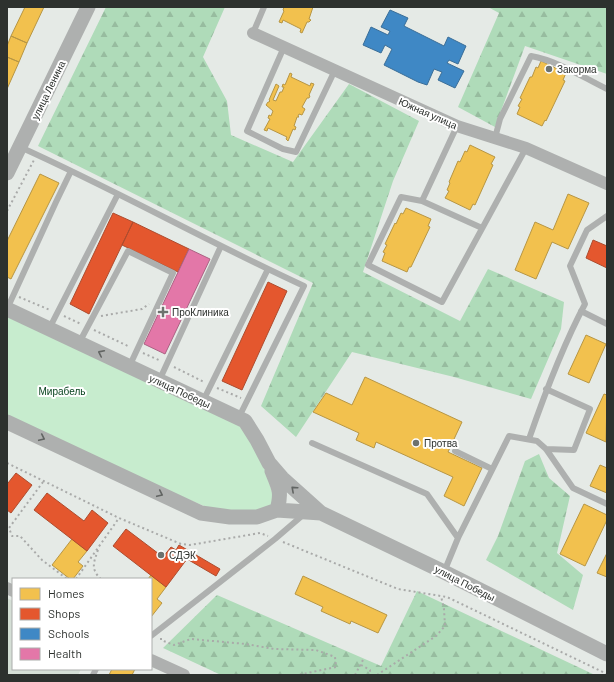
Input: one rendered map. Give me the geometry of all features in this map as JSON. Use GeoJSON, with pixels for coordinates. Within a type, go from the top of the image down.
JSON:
{"type":"FeatureCollection","features":[{"type":"Feature","properties":{"kind":"street","name":"улица Ленина"},"geometry":{"type":"LineString","coordinates":[[7,173],[88,7]]}},
{"type":"Feature","properties":{"kind":"street","name":"Южная улица"},"geometry":{"type":"LineString","coordinates":[[252,33],[457,126],[526,148],[607,184]]}},
{"type":"Feature","properties":{"kind":"street","name":"улица Победы"},"geometry":{"type":"LineString","coordinates":[[9,304],[49,329],[245,421],[269,463],[282,478],[321,513],[444,572],[607,654]]}},
{"type":"Feature","properties":{"kind":"street","name":"улица Победы"},"geometry":{"type":"LineString","coordinates":[[7,422],[201,513],[230,517],[257,517],[277,510],[321,513]]}},
{"type":"Feature","properties":{"kind":"street"},"geometry":{"type":"LineString","coordinates":[[269,463],[280,490],[280,500],[277,510]]}},
{"type":"Feature","properties":{"kind":"street"},"geometry":{"type":"LineString","coordinates":[[152,660],[184,675]]}},
{"type":"Feature","properties":{"kind":"lane"},"geometry":{"type":"LineString","coordinates":[[252,33],[264,7]]}},
{"type":"Feature","properties":{"kind":"lane"},"geometry":{"type":"LineString","coordinates":[[284,47],[247,131],[283,149],[296,152],[335,70]]}},
{"type":"Feature","properties":{"kind":"lane"},"geometry":{"type":"LineString","coordinates":[[495,138],[500,119],[531,56],[544,58],[607,89]]}},
{"type":"Feature","properties":{"kind":"lane"},"geometry":{"type":"LineString","coordinates":[[422,201],[457,126]]}},
{"type":"Feature","properties":{"kind":"lane"},"geometry":{"type":"LineString","coordinates":[[20,147],[118,194],[268,270],[304,286],[238,418]]}},
{"type":"Feature","properties":{"kind":"lane"},"geometry":{"type":"LineString","coordinates":[[482,228],[422,201],[401,197],[368,265],[442,302],[526,148]]}},
{"type":"Feature","properties":{"kind":"lane"},"geometry":{"type":"LineString","coordinates":[[9,304],[71,172]]}},
{"type":"Feature","properties":{"kind":"lane"},"geometry":{"type":"LineString","coordinates":[[49,329],[118,194]]}},
{"type":"Feature","properties":{"kind":"lane"},"geometry":{"type":"LineString","coordinates":[[529,439],[546,389],[585,304],[570,266],[587,230],[607,216]]}},
{"type":"Feature","properties":{"kind":"lane"},"geometry":{"type":"LineString","coordinates":[[159,381],[221,246]]}},
{"type":"Feature","properties":{"kind":"lane"},"geometry":{"type":"LineString","coordinates":[[79,343],[128,251],[173,273],[129,367]]}},
{"type":"Feature","properties":{"kind":"lane"},"geometry":{"type":"LineString","coordinates":[[203,402],[268,270]]}},
{"type":"Feature","properties":{"kind":"lane"},"geometry":{"type":"LineString","coordinates":[[581,311],[607,324]]}},
{"type":"Feature","properties":{"kind":"lane"},"geometry":{"type":"LineString","coordinates":[[546,389],[590,410],[574,450],[546,450]]}},
{"type":"Feature","properties":{"kind":"lane"},"geometry":{"type":"LineString","coordinates":[[444,572],[458,538],[509,436],[537,441],[546,450],[573,488],[607,504]]}},
{"type":"Feature","properties":{"kind":"lane"},"geometry":{"type":"LineString","coordinates":[[312,443],[427,494],[458,538]]}},
{"type":"Feature","properties":{"kind":"lane"},"geometry":{"type":"LineString","coordinates":[[455,451],[492,470]]}},
{"type":"Feature","properties":{"kind":"lane"},"geometry":{"type":"LineString","coordinates":[[152,635],[275,539],[306,512]]}},
{"type":"Feature","properties":{"kind":"path"},"geometry":{"type":"LineString","coordinates":[[7,210],[37,154]]}},
{"type":"Feature","properties":{"kind":"path"},"geometry":{"type":"LineString","coordinates":[[92,317],[142,309],[162,297]]}},
{"type":"Feature","properties":{"kind":"path"},"geometry":{"type":"LineString","coordinates":[[9,304],[58,313],[247,401]]}},
{"type":"Feature","properties":{"kind":"path"},"geometry":{"type":"LineString","coordinates":[[7,463],[119,518],[181,544],[190,545],[260,533],[398,589],[447,597],[607,674]]}},
{"type":"Feature","properties":{"kind":"path"},"geometry":{"type":"LineString","coordinates":[[43,482],[9,528],[12,536],[20,536],[42,560],[66,578]]}},
{"type":"Feature","properties":{"kind":"path"},"geometry":{"type":"LineString","coordinates":[[77,578],[119,518]]}},
{"type":"Feature","properties":{"kind":"path"},"geometry":{"type":"LineString","coordinates":[[99,546],[93,565],[96,575],[100,578]]}},
{"type":"Feature","properties":{"kind":"path"},"geometry":{"type":"LineString","coordinates":[[376,675],[436,636],[445,626],[444,609],[441,596]]}},
{"type":"Feature","properties":{"kind":"path"},"geometry":{"type":"LineString","coordinates":[[158,630],[161,640],[174,645],[191,639],[246,644],[274,649],[316,650],[335,657],[336,667],[298,675]]}},
{"type":"Feature","properties":{"kind":"path"},"geometry":{"type":"LineString","coordinates":[[356,675],[364,658]]}},
{"type":"Feature","properties":{"kind":"path"},"geometry":{"type":"LineString","coordinates":[[361,665],[370,670],[370,675]]}},
{"type":"Feature","properties":{"kind":"shaded area"},"geometry":{"type":"Polygon","coordinates":[[[7,598],[12,600],[12,670],[80,670],[78,675],[7,675],[7,598]]]}},
{"type":"Feature","properties":{"kind":"green space"},"geometry":{"type":"Polygon","coordinates":[[[106,7],[225,7],[203,57],[227,101],[231,135],[293,162],[349,84],[419,121],[393,181],[363,272],[460,321],[488,269],[564,302],[561,329],[531,399],[454,377],[352,352],[296,437],[261,406],[313,283],[38,146],[106,7]]]}},
{"type":"Feature","properties":{"kind":"green space"},"geometry":{"type":"Polygon","coordinates":[[[488,7],[607,7],[607,74],[525,46],[495,127],[458,107],[499,13],[488,7]]]}},
{"type":"Feature","properties":{"kind":"green space","name":"Мирабель"},"geometry":{"type":"Polygon","coordinates":[[[7,309],[245,421],[257,440],[277,510],[230,517],[7,422],[7,309]]]}},
{"type":"Feature","properties":{"kind":"green space"},"geometry":{"type":"Polygon","coordinates":[[[539,454],[549,478],[570,496],[557,553],[583,575],[573,610],[486,560],[498,536],[525,461],[539,454]]]}},
{"type":"Feature","properties":{"kind":"green space"},"geometry":{"type":"Polygon","coordinates":[[[417,591],[595,675],[221,675],[163,648],[217,595],[381,666],[417,591]]]}},
{"type":"Feature","properties":{"kind":"building: Homes"},"geometry":{"type":"Polygon","coordinates":[[[25,7],[44,7],[27,43],[11,36],[25,7]]]}},
{"type":"Feature","properties":{"kind":"building: Homes"},"geometry":{"type":"Polygon","coordinates":[[[284,7],[313,7],[309,19],[311,20],[307,22],[302,33],[300,32],[301,29],[283,20],[282,23],[279,22],[284,11],[284,7]]]}},
{"type":"Feature","properties":{"kind":"building: Homes"},"geometry":{"type":"Polygon","coordinates":[[[11,36],[27,43],[19,62],[7,57],[7,46],[11,36]]]}},
{"type":"Feature","properties":{"kind":"building: Homes"},"geometry":{"type":"Polygon","coordinates":[[[7,57],[19,62],[7,89],[7,57]]]}},
{"type":"Feature","properties":{"kind":"building: Homes"},"geometry":{"type":"Polygon","coordinates":[[[541,61],[566,73],[563,80],[565,81],[546,121],[545,120],[542,126],[517,114],[520,107],[518,106],[522,99],[520,98],[530,77],[532,77],[536,67],[538,68],[541,61]]]}},
{"type":"Feature","properties":{"kind":"building: Homes"},"geometry":{"type":"Polygon","coordinates":[[[290,73],[292,74],[291,77],[310,86],[311,83],[314,84],[309,98],[307,98],[302,107],[305,109],[302,115],[299,114],[299,117],[297,117],[294,126],[296,127],[295,130],[293,129],[288,141],[286,139],[287,137],[268,128],[267,131],[264,130],[270,119],[268,118],[269,115],[271,116],[273,111],[266,105],[270,101],[269,100],[276,84],[279,86],[273,100],[276,101],[280,92],[282,92],[284,87],[282,87],[283,84],[285,85],[290,73]]]}},
{"type":"Feature","properties":{"kind":"building: Homes"},"geometry":{"type":"Polygon","coordinates":[[[470,145],[495,157],[491,164],[493,165],[475,205],[473,204],[470,210],[445,198],[449,191],[447,190],[450,183],[449,182],[458,161],[460,162],[465,151],[467,152],[470,145]]]}},
{"type":"Feature","properties":{"kind":"building: Homes"},"geometry":{"type":"Polygon","coordinates":[[[40,174],[59,183],[11,279],[7,277],[7,241],[40,174]]]}},
{"type":"Feature","properties":{"kind":"building: Homes"},"geometry":{"type":"Polygon","coordinates":[[[568,194],[589,203],[568,249],[552,242],[536,279],[515,270],[535,222],[553,230],[568,194]]]}},
{"type":"Feature","properties":{"kind":"building: Homes"},"geometry":{"type":"Polygon","coordinates":[[[406,208],[431,219],[428,226],[430,227],[411,267],[409,267],[407,272],[382,261],[385,253],[383,252],[387,245],[385,244],[395,223],[396,224],[401,213],[403,214],[406,208]]]}},
{"type":"Feature","properties":{"kind":"building: Homes"},"geometry":{"type":"Polygon","coordinates":[[[586,335],[606,344],[589,383],[568,374],[586,335]]]}},
{"type":"Feature","properties":{"kind":"building: Homes","name":"Протва"},"geometry":{"type":"Polygon","coordinates":[[[365,377],[462,422],[448,452],[482,468],[464,506],[444,496],[453,477],[376,442],[374,448],[356,440],[359,433],[313,412],[326,393],[352,405],[365,377]]]}},
{"type":"Feature","properties":{"kind":"building: Homes"},"geometry":{"type":"Polygon","coordinates":[[[604,394],[607,395],[606,442],[586,433],[604,394]]]}},
{"type":"Feature","properties":{"kind":"building: Homes"},"geometry":{"type":"Polygon","coordinates":[[[600,465],[607,468],[607,493],[590,486],[600,465]]]}},
{"type":"Feature","properties":{"kind":"building: Homes"},"geometry":{"type":"Polygon","coordinates":[[[584,504],[607,515],[607,520],[585,566],[560,554],[584,504]]]}},
{"type":"Feature","properties":{"kind":"building: Homes"},"geometry":{"type":"Polygon","coordinates":[[[72,539],[87,551],[78,562],[83,566],[74,578],[69,578],[52,565],[72,539]]]}},
{"type":"Feature","properties":{"kind":"building: Homes"},"geometry":{"type":"Polygon","coordinates":[[[607,553],[607,577],[597,573],[607,553]]]}},
{"type":"Feature","properties":{"kind":"building: Homes"},"geometry":{"type":"Polygon","coordinates":[[[151,575],[166,587],[157,599],[162,603],[152,616],[152,578],[149,578],[151,575]]]}},
{"type":"Feature","properties":{"kind":"building: Homes"},"geometry":{"type":"Polygon","coordinates":[[[303,576],[387,615],[378,633],[351,621],[350,624],[321,611],[323,607],[295,594],[303,576]]]}},
{"type":"Feature","properties":{"kind":"building: Homes"},"geometry":{"type":"Polygon","coordinates":[[[112,670],[134,670],[132,675],[109,675],[112,670]]]}},
{"type":"Feature","properties":{"kind":"building: Shops"},"geometry":{"type":"Polygon","coordinates":[[[113,213],[133,222],[89,314],[70,304],[113,213]]]}},
{"type":"Feature","properties":{"kind":"building: Shops"},"geometry":{"type":"Polygon","coordinates":[[[133,222],[189,249],[178,272],[122,245],[133,222]]]}},
{"type":"Feature","properties":{"kind":"building: Shops"},"geometry":{"type":"Polygon","coordinates":[[[593,240],[607,246],[607,268],[586,258],[593,240]]]}},
{"type":"Feature","properties":{"kind":"building: Shops"},"geometry":{"type":"Polygon","coordinates":[[[268,282],[287,291],[242,390],[222,381],[268,282]]]}},
{"type":"Feature","properties":{"kind":"building: Shops"},"geometry":{"type":"Polygon","coordinates":[[[16,473],[32,485],[11,513],[7,510],[7,482],[8,483],[16,473]]]}},
{"type":"Feature","properties":{"kind":"building: Shops"},"geometry":{"type":"Polygon","coordinates":[[[47,493],[84,521],[92,510],[108,523],[87,551],[34,510],[47,493]]]}},
{"type":"Feature","properties":{"kind":"building: Shops"},"geometry":{"type":"Polygon","coordinates":[[[126,529],[163,557],[171,547],[176,550],[179,545],[220,569],[216,576],[187,559],[166,587],[113,546],[126,529]]]}},
{"type":"Feature","properties":{"kind":"building: Schools"},"geometry":{"type":"Polygon","coordinates":[[[390,10],[408,18],[404,26],[444,46],[448,37],[466,46],[458,64],[449,60],[447,63],[464,71],[455,88],[438,80],[442,72],[434,69],[427,85],[418,82],[384,65],[392,49],[385,45],[381,53],[363,45],[371,27],[388,35],[390,31],[381,27],[390,10]]]}},
{"type":"Feature","properties":{"kind":"building: Health"},"geometry":{"type":"Polygon","coordinates":[[[189,249],[210,259],[165,354],[144,344],[189,249]]]}},
{"type":"Feature","properties":{"kind":"place","name":"Закорма"},"geometry":{"type":"Point","coordinates":[549,69]}},
{"type":"Feature","properties":{"kind":"place","name":"ПроКлиника"},"geometry":{"type":"Point","coordinates":[163,312]}},
{"type":"Feature","properties":{"kind":"place","name":"Протва"},"geometry":{"type":"Point","coordinates":[416,443]}},
{"type":"Feature","properties":{"kind":"place","name":"СДЭК"},"geometry":{"type":"Point","coordinates":[161,555]}}]}
